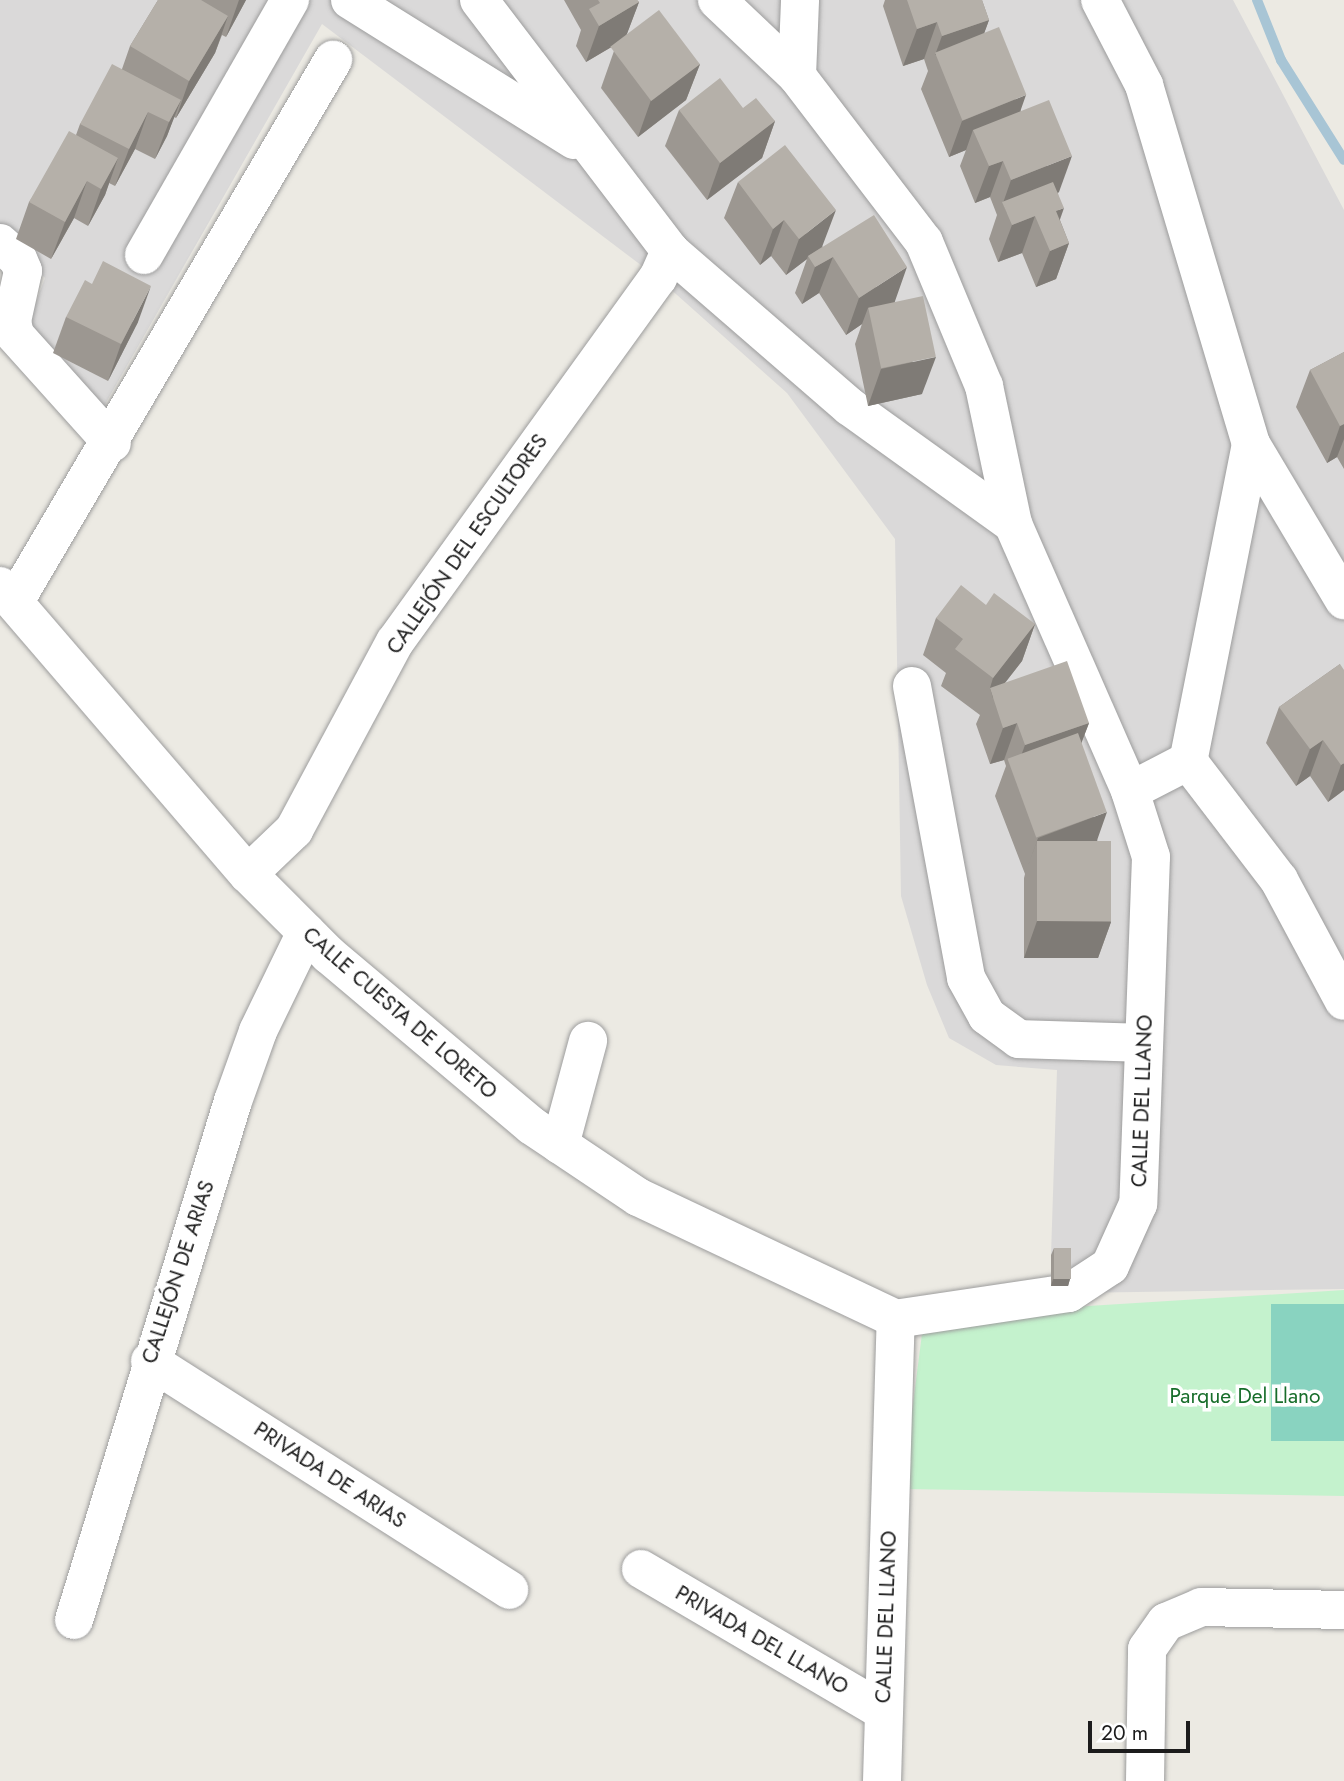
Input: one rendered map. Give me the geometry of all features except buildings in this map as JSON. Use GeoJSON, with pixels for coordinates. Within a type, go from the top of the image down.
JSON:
{"type":"FeatureCollection","features":[{"type":"Feature","properties":{"kind":"street"},"geometry":{"type":"LineString","coordinates":[[144,255],[290,0]]}},
{"type":"Feature","properties":{"kind":"street"},"geometry":{"type":"LineString","coordinates":[[350,0],[590,150]]}},
{"type":"Feature","properties":{"kind":"street"},"geometry":{"type":"LineString","coordinates":[[479,0],[590,150],[670,251],[850,407],[1013,524]]}},
{"type":"Feature","properties":{"kind":"street","name":"CALLE DEL LLANO"},"geometry":{"type":"LineString","coordinates":[[718,0],[797,76],[924,242],[984,386],[1013,524],[1130,791],[1151,857],[1138,1204],[1110,1266],[1069,1293],[895,1319],[882,1781]]}},
{"type":"Feature","properties":{"kind":"street"},"geometry":{"type":"LineString","coordinates":[[797,76],[800,0]]}},
{"type":"Feature","properties":{"kind":"street"},"geometry":{"type":"LineString","coordinates":[[1100,0],[1144,85],[1251,444],[1344,600]]}},
{"type":"Feature","properties":{"kind":"street"},"geometry":{"type":"LineString","coordinates":[[8,594],[112,443],[333,60]]}},
{"type":"Feature","properties":{"kind":"street"},"geometry":{"type":"LineString","coordinates":[[0,243],[18,259],[23,271],[12,321],[15,335],[112,443]]}},
{"type":"Feature","properties":{"kind":"street","name":"CALLEJÓN DEL ESCULTORES"},"geometry":{"type":"LineString","coordinates":[[248,874],[295,830],[395,642],[658,278],[670,251]]}},
{"type":"Feature","properties":{"kind":"street"},"geometry":{"type":"LineString","coordinates":[[1251,444],[1188,761],[1279,880],[1344,1002]]}},
{"type":"Feature","properties":{"kind":"street","name":"CALLE CUESTA DE LORETO"},"geometry":{"type":"LineString","coordinates":[[8,594],[248,874],[306,932],[560,1145],[638,1198],[895,1319]]}},
{"type":"Feature","properties":{"kind":"street"},"geometry":{"type":"LineString","coordinates":[[912,686],[966,978],[988,1016],[1019,1039],[1144,1043]]}},
{"type":"Feature","properties":{"kind":"street"},"geometry":{"type":"LineString","coordinates":[[1130,791],[1188,761]]}},
{"type":"Feature","properties":{"kind":"street","name":"CALLEJÓN DE ARIAS"},"geometry":{"type":"LineString","coordinates":[[74,1620],[150,1361],[246,1066],[306,932]]}},
{"type":"Feature","properties":{"kind":"street"},"geometry":{"type":"LineString","coordinates":[[560,1145],[588,1041]]}},
{"type":"Feature","properties":{"kind":"street","name":"PRIVADA DE ARIAS"},"geometry":{"type":"LineString","coordinates":[[150,1361],[509,1590]]}},
{"type":"Feature","properties":{"kind":"street","name":"PRIVADA DEL LLANO"},"geometry":{"type":"LineString","coordinates":[[641,1569],[883,1711]]}},
{"type":"Feature","properties":{"kind":"street"},"geometry":{"type":"LineString","coordinates":[[1145,1781],[1147,1649],[1166,1622],[1201,1607],[1344,1611]]}},
{"type":"Feature","properties":{"kind":"shaded area"},"geometry":{"type":"Polygon","coordinates":[[[0,0],[1233,0],[1344,210],[1344,1289],[1069,1293],[1051,1255],[1057,1070],[996,1065],[949,1038],[927,985],[901,896],[895,539],[787,393],[658,278],[322,24],[100,413],[27,326],[45,278],[0,231],[0,0]]]}},
{"type":"Feature","properties":{"kind":"green space","name":"Parque Del Llano"},"geometry":{"type":"Polygon","coordinates":[[[1344,1290],[1344,1496],[902,1489],[923,1326],[1056,1308],[1344,1290]]]}},
{"type":"Feature","properties":{"kind":"green space"},"geometry":{"type":"Polygon","coordinates":[[[1271,1304],[1344,1304],[1344,1441],[1271,1441],[1271,1304]]]}},
{"type":"Feature","properties":{"kind":"waterway"},"geometry":{"type":"LineString","coordinates":[[1257,0],[1281,60],[1344,160]]}}]}
